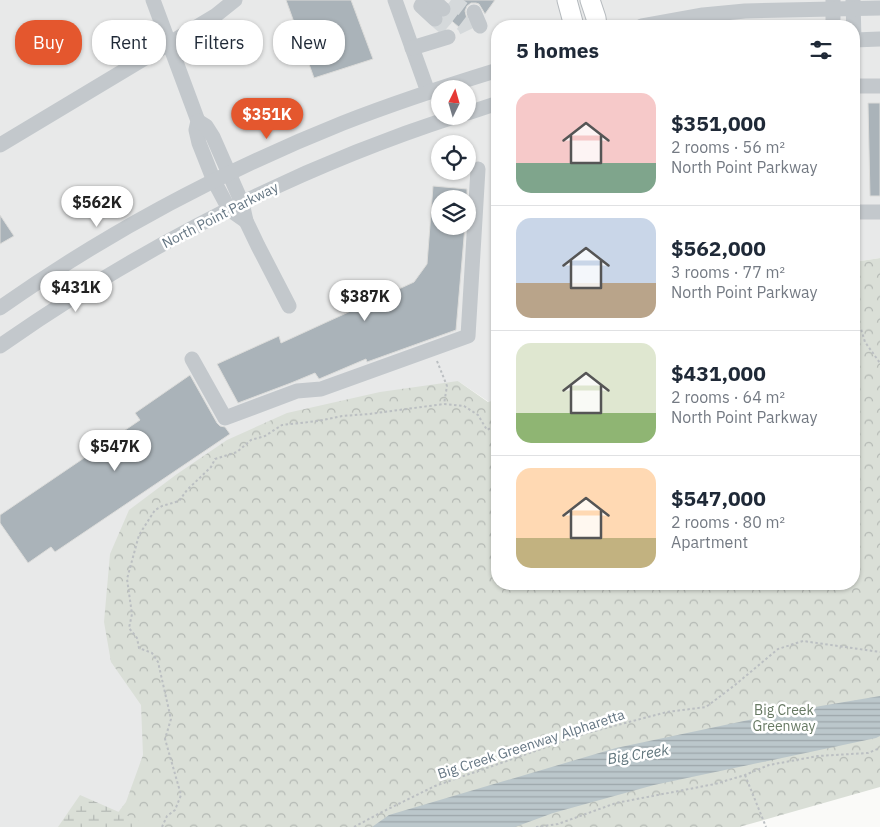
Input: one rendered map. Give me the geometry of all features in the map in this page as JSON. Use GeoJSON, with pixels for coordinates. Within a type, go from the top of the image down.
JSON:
{"type":"FeatureCollection","features":[{"type":"Feature","properties":{"kind":"main road"},"geometry":{"type":"LineString","coordinates":[[566,0],[572,20]]}},
{"type":"Feature","properties":{"kind":"main road"},"geometry":{"type":"LineString","coordinates":[[590,0],[596,20]]}},
{"type":"Feature","properties":{"kind":"street"},"geometry":{"type":"LineString","coordinates":[[153,0],[198,121],[196,130],[199,143],[214,181],[236,206],[246,221],[289,306]]}},
{"type":"Feature","properties":{"kind":"street"},"geometry":{"type":"LineString","coordinates":[[0,145],[215,16],[235,0]]}},
{"type":"Feature","properties":{"kind":"street"},"geometry":{"type":"LineString","coordinates":[[395,0],[428,92]]}},
{"type":"Feature","properties":{"kind":"street"},"geometry":{"type":"LineString","coordinates":[[833,4],[834,20]]}},
{"type":"Feature","properties":{"kind":"street"},"geometry":{"type":"LineString","coordinates":[[675,20],[703,15],[833,4],[853,4],[880,8]]}},
{"type":"Feature","properties":{"kind":"street"},"geometry":{"type":"LineString","coordinates":[[853,4],[853,20]]}},
{"type":"Feature","properties":{"kind":"street"},"geometry":{"type":"LineString","coordinates":[[412,48],[449,34]]}},
{"type":"Feature","properties":{"kind":"street"},"geometry":{"type":"LineString","coordinates":[[860,40],[880,39]]}},
{"type":"Feature","properties":{"kind":"street"},"geometry":{"type":"LineString","coordinates":[[0,308],[48,275],[120,232],[214,181],[343,123],[428,92],[491,72]]}},
{"type":"Feature","properties":{"kind":"street"},"geometry":{"type":"LineString","coordinates":[[860,86],[880,86]]}},
{"type":"Feature","properties":{"kind":"street"},"geometry":{"type":"LineString","coordinates":[[476,110],[491,105]]}},
{"type":"Feature","properties":{"kind":"street"},"geometry":{"type":"LineString","coordinates":[[198,121],[206,126],[213,137],[230,174],[236,206]]}},
{"type":"Feature","properties":{"kind":"street","name":"North Point Parkway"},"geometry":{"type":"LineString","coordinates":[[0,346],[104,278],[189,229],[355,152],[431,124]]}},
{"type":"Feature","properties":{"kind":"street"},"geometry":{"type":"LineString","coordinates":[[192,359],[225,418],[297,392],[321,389],[468,336],[478,168]]}},
{"type":"Feature","properties":{"kind":"street"},"geometry":{"type":"LineString","coordinates":[[860,212],[880,212]]}},
{"type":"Feature","properties":{"kind":"path"},"geometry":{"type":"LineString","coordinates":[[860,327],[866,342],[880,364]]}},
{"type":"Feature","properties":{"kind":"path"},"geometry":{"type":"LineString","coordinates":[[432,349],[446,386],[444,404]]}},
{"type":"Feature","properties":{"kind":"path"},"geometry":{"type":"LineString","coordinates":[[162,827],[167,816],[175,810],[181,795],[165,739],[171,719],[158,662],[152,653],[139,648],[137,638],[129,628],[132,614],[127,579],[139,535],[155,510],[179,501],[187,490],[211,467],[215,460],[237,452],[251,440],[265,436],[282,425],[444,404],[464,406],[478,415],[487,430],[491,428]]}},
{"type":"Feature","properties":{"kind":"path","name":"Big Creek Greenway Alpharetta"},"geometry":{"type":"LineString","coordinates":[[354,827],[435,786],[587,733],[667,712],[706,707],[778,649],[803,641],[880,652]]}},
{"type":"Feature","properties":{"kind":"path"},"geometry":{"type":"LineString","coordinates":[[536,827],[558,824],[616,803],[715,784],[769,765],[818,756],[868,753],[880,748]]}},
{"type":"Feature","properties":{"kind":"path"},"geometry":{"type":"LineString","coordinates":[[745,775],[766,827]]}},
{"type":"Feature","properties":{"kind":"shaded area"},"geometry":{"type":"Polygon","coordinates":[[[0,0],[880,0],[880,258],[860,261],[860,20],[491,20],[491,402],[458,381],[155,827],[0,827],[0,0]]]}},
{"type":"Feature","properties":{"kind":"green space","name":"Big Creek Greenway"},"geometry":{"type":"Polygon","coordinates":[[[880,258],[880,787],[739,827],[107,827],[126,802],[143,755],[141,705],[111,662],[104,622],[110,554],[129,510],[227,440],[287,413],[380,392],[458,381],[488,402],[491,401],[491,590],[860,590],[860,261],[880,258]]]}},
{"type":"Feature","properties":{"kind":"green space"},"geometry":{"type":"Polygon","coordinates":[[[80,795],[153,827],[58,827],[80,795]]]}},
{"type":"Feature","properties":{"kind":"water","name":"Big Creek"},"geometry":{"type":"Polygon","coordinates":[[[880,696],[880,736],[876,738],[654,785],[553,813],[515,827],[372,827],[389,815],[616,748],[791,711],[880,696]]]}},
{"type":"Feature","properties":{"kind":"building"},"geometry":{"type":"Polygon","coordinates":[[[286,0],[351,0],[373,59],[314,78],[309,65],[345,65],[345,20],[293,20],[286,0]]]}},
{"type":"Feature","properties":{"kind":"building"},"geometry":{"type":"Polygon","coordinates":[[[456,0],[495,0],[485,14],[479,4],[471,3],[467,6],[465,11],[467,19],[460,28],[447,17],[452,11],[451,5],[456,0]]]}},
{"type":"Feature","properties":{"kind":"building"},"geometry":{"type":"Polygon","coordinates":[[[868,103],[880,103],[880,196],[870,196],[868,103]]]}},
{"type":"Feature","properties":{"kind":"building"},"geometry":{"type":"Polygon","coordinates":[[[433,186],[467,189],[467,190],[433,190],[433,186]]]}},
{"type":"Feature","properties":{"kind":"building"},"geometry":{"type":"Polygon","coordinates":[[[431,212],[431,235],[464,235],[456,330],[367,362],[366,359],[319,379],[315,373],[238,403],[217,364],[279,336],[281,343],[414,282],[427,264],[431,212]]]}},
{"type":"Feature","properties":{"kind":"building"},"geometry":{"type":"Polygon","coordinates":[[[0,215],[14,236],[0,244],[0,215]]]}},
{"type":"Feature","properties":{"kind":"building"},"geometry":{"type":"Polygon","coordinates":[[[190,375],[217,423],[225,427],[230,434],[55,552],[51,547],[28,563],[0,523],[0,515],[140,420],[135,413],[190,375]]]}},
{"type":"Feature","properties":{"kind":"tunnel"},"geometry":{"type":"LineString","coordinates":[[451,0],[471,15]]}},
{"type":"Feature","properties":{"kind":"tunnel"},"geometry":{"type":"LineString","coordinates":[[443,9],[464,25],[467,31]]}},
{"type":"Feature","properties":{"kind":"tunnel"},"geometry":{"type":"LineString","coordinates":[[435,19],[448,30]]}}]}
